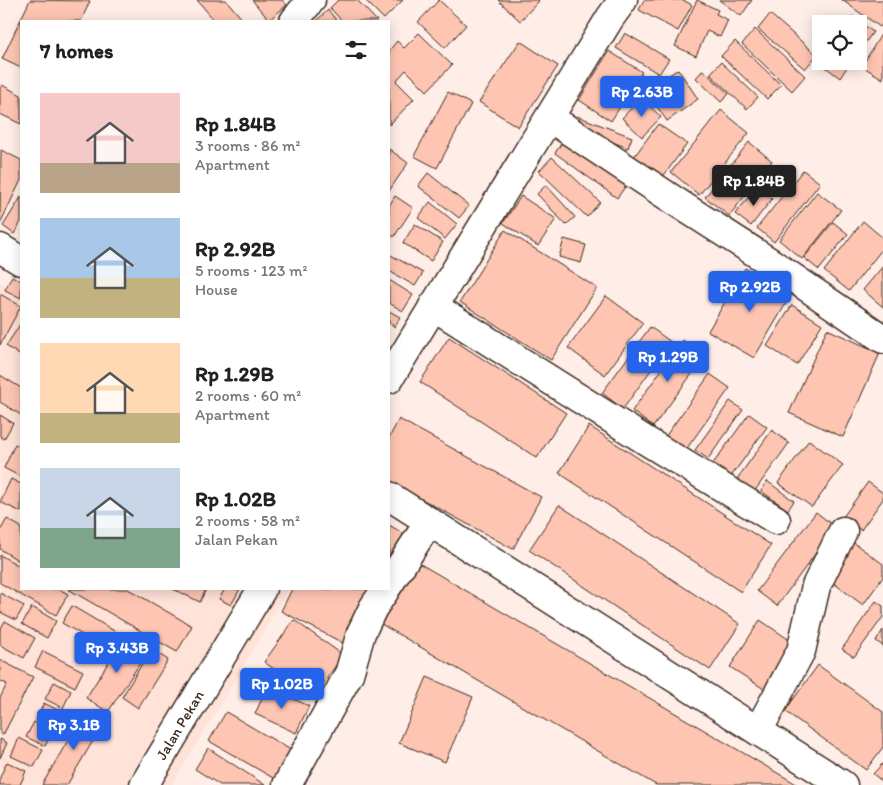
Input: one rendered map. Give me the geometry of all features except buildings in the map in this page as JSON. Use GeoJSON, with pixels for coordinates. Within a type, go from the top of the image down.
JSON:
{"type":"FeatureCollection","features":[{"type":"Feature","properties":{"kind":"street"},"geometry":{"type":"LineString","coordinates":[[295,20],[311,0]]}},
{"type":"Feature","properties":{"kind":"street"},"geometry":{"type":"LineString","coordinates":[[390,378],[610,18],[623,0]]}},
{"type":"Feature","properties":{"kind":"street"},"geometry":{"type":"LineString","coordinates":[[550,118],[672,200],[770,262],[883,339]]}},
{"type":"Feature","properties":{"kind":"street"},"geometry":{"type":"LineString","coordinates":[[0,248],[20,260]]}},
{"type":"Feature","properties":{"kind":"street"},"geometry":{"type":"LineString","coordinates":[[433,306],[648,442],[776,520]]}},
{"type":"Feature","properties":{"kind":"street"},"geometry":{"type":"LineString","coordinates":[[390,497],[843,785]]}},
{"type":"Feature","properties":{"kind":"street"},"geometry":{"type":"LineString","coordinates":[[390,582],[429,522]]}},
{"type":"Feature","properties":{"kind":"street"},"geometry":{"type":"LineString","coordinates":[[758,731],[801,651],[816,586],[843,531]]}},
{"type":"Feature","properties":{"kind":"street","name":"Jalan Pekan"},"geometry":{"type":"LineString","coordinates":[[144,785],[261,590]]}},
{"type":"Feature","properties":{"kind":"street"},"geometry":{"type":"LineString","coordinates":[[287,785],[349,674],[361,633],[373,608],[385,590]]}},
{"type":"Feature","properties":{"kind":"shaded area"},"geometry":{"type":"Polygon","coordinates":[[[0,282],[20,295],[20,590],[288,590],[172,785],[0,785],[0,282]]]}}]}
